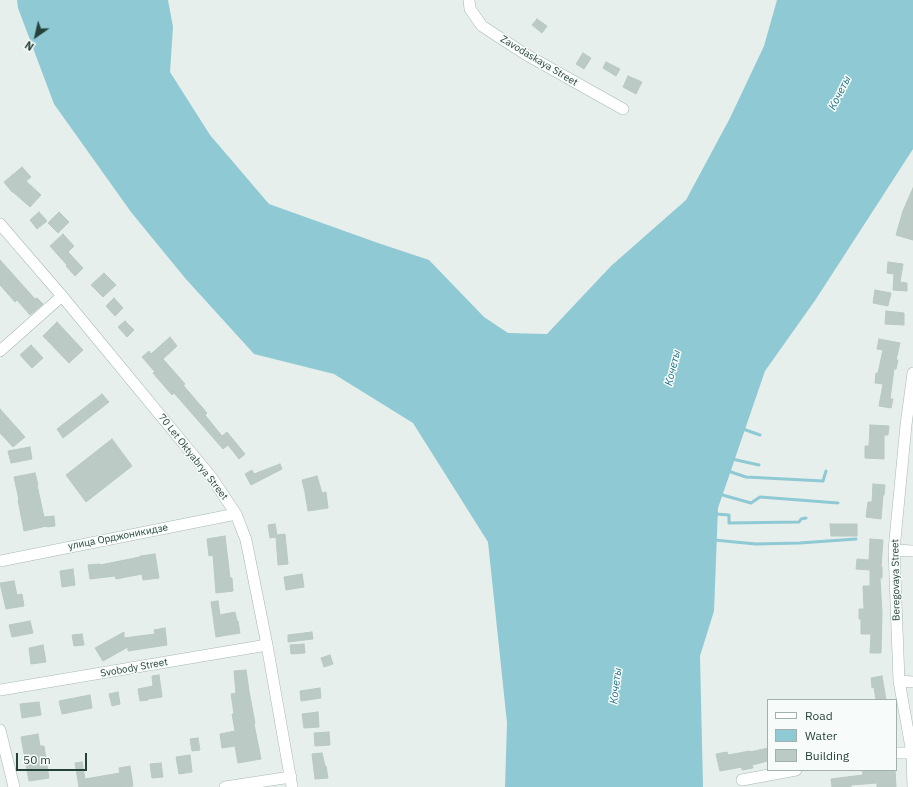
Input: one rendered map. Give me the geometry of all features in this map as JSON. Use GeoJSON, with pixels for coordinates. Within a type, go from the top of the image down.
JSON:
{"type":"FeatureCollection","features":[{"type":"Feature","properties":{"kind":"street","name":"Zavodaskaya Street"},"geometry":{"type":"LineString","coordinates":[[469,0],[470,9],[482,26],[525,54],[623,109]]}},
{"type":"Feature","properties":{"kind":"street","name":"70 Let Oktyabrya Street"},"geometry":{"type":"LineString","coordinates":[[0,224],[62,296],[212,478],[236,514],[246,540],[292,782]]}},
{"type":"Feature","properties":{"kind":"street"},"geometry":{"type":"LineString","coordinates":[[0,351],[62,296]]}},
{"type":"Feature","properties":{"kind":"street","name":"Beregovaya Street"},"geometry":{"type":"LineString","coordinates":[[913,373],[909,425],[894,550],[899,681],[912,753],[913,787]]}},
{"type":"Feature","properties":{"kind":"street","name":"улица Орджоникидзе"},"geometry":{"type":"LineString","coordinates":[[0,561],[236,514]]}},
{"type":"Feature","properties":{"kind":"street"},"geometry":{"type":"LineString","coordinates":[[894,550],[913,551]]}},
{"type":"Feature","properties":{"kind":"street","name":"Svobody Street"},"geometry":{"type":"LineString","coordinates":[[0,690],[267,645]]}},
{"type":"Feature","properties":{"kind":"street"},"geometry":{"type":"LineString","coordinates":[[899,681],[913,682]]}},
{"type":"Feature","properties":{"kind":"street"},"geometry":{"type":"LineString","coordinates":[[0,730],[14,787]]}},
{"type":"Feature","properties":{"kind":"street"},"geometry":{"type":"LineString","coordinates":[[897,753],[912,753]]}},
{"type":"Feature","properties":{"kind":"street"},"geometry":{"type":"LineString","coordinates":[[742,780],[791,771]]}},
{"type":"Feature","properties":{"kind":"street"},"geometry":{"type":"LineString","coordinates":[[225,787],[292,782]]}},
{"type":"Feature","properties":{"kind":"water","name":"Кочеты"},"geometry":{"type":"Polygon","coordinates":[[[17,0],[168,0],[173,27],[170,72],[210,135],[269,204],[429,260],[484,317],[508,333],[547,334],[611,266],[686,200],[730,118],[764,46],[777,0],[913,0],[913,149],[816,299],[765,371],[718,508],[714,611],[700,656],[703,787],[505,787],[507,723],[488,542],[413,423],[334,374],[254,354],[185,278],[131,212],[54,104],[18,8],[17,0]]]}},
{"type":"Feature","properties":{"kind":"building"},"geometry":{"type":"Polygon","coordinates":[[[537,19],[547,26],[542,33],[532,25],[537,19]]]}},
{"type":"Feature","properties":{"kind":"building"},"geometry":{"type":"Polygon","coordinates":[[[583,53],[591,58],[584,69],[576,64],[583,53]]]}},
{"type":"Feature","properties":{"kind":"building"},"geometry":{"type":"Polygon","coordinates":[[[606,62],[620,69],[616,76],[603,68],[606,62]]]}},
{"type":"Feature","properties":{"kind":"building"},"geometry":{"type":"Polygon","coordinates":[[[628,76],[642,82],[636,94],[623,87],[628,76]]]}},
{"type":"Feature","properties":{"kind":"building"},"geometry":{"type":"Polygon","coordinates":[[[22,167],[31,177],[26,181],[41,195],[30,207],[12,192],[4,182],[22,167]]]}},
{"type":"Feature","properties":{"kind":"building"},"geometry":{"type":"Polygon","coordinates":[[[913,188],[913,240],[896,235],[903,211],[913,188]]]}},
{"type":"Feature","properties":{"kind":"building"},"geometry":{"type":"Polygon","coordinates":[[[39,212],[47,221],[37,229],[30,220],[39,212]]]}},
{"type":"Feature","properties":{"kind":"building"},"geometry":{"type":"Polygon","coordinates":[[[59,212],[69,222],[58,233],[48,223],[59,212]]]}},
{"type":"Feature","properties":{"kind":"building"},"geometry":{"type":"Polygon","coordinates":[[[63,234],[74,246],[68,252],[83,268],[75,276],[50,246],[63,234]]]}},
{"type":"Feature","properties":{"kind":"building"},"geometry":{"type":"Polygon","coordinates":[[[0,260],[35,299],[37,298],[43,304],[30,315],[17,300],[15,302],[0,285],[0,260]]]}},
{"type":"Feature","properties":{"kind":"building"},"geometry":{"type":"Polygon","coordinates":[[[888,262],[903,264],[900,282],[907,283],[907,291],[893,290],[894,274],[887,273],[888,262]]]}},
{"type":"Feature","properties":{"kind":"building"},"geometry":{"type":"Polygon","coordinates":[[[104,273],[116,285],[103,297],[91,285],[104,273]]]}},
{"type":"Feature","properties":{"kind":"building"},"geometry":{"type":"Polygon","coordinates":[[[875,290],[891,293],[888,306],[873,303],[875,290]]]}},
{"type":"Feature","properties":{"kind":"building"},"geometry":{"type":"Polygon","coordinates":[[[114,298],[123,308],[115,316],[106,306],[114,298]]]}},
{"type":"Feature","properties":{"kind":"building"},"geometry":{"type":"Polygon","coordinates":[[[886,311],[904,313],[904,325],[885,324],[886,311]]]}},
{"type":"Feature","properties":{"kind":"building"},"geometry":{"type":"Polygon","coordinates":[[[125,321],[134,330],[127,337],[118,327],[125,321]]]}},
{"type":"Feature","properties":{"kind":"building"},"geometry":{"type":"Polygon","coordinates":[[[57,322],[83,350],[69,363],[43,336],[57,322]]]}},
{"type":"Feature","properties":{"kind":"building"},"geometry":{"type":"Polygon","coordinates":[[[170,337],[177,346],[163,359],[185,384],[183,385],[207,413],[205,415],[222,436],[227,432],[245,454],[239,459],[228,445],[223,449],[174,393],[172,395],[153,373],[155,372],[142,357],[149,351],[151,354],[170,337]]]}},
{"type":"Feature","properties":{"kind":"building"},"geometry":{"type":"Polygon","coordinates":[[[879,339],[900,343],[896,360],[898,360],[896,369],[894,369],[890,399],[893,399],[891,408],[879,406],[883,384],[875,383],[876,373],[878,373],[883,350],[877,349],[879,339]]]}},
{"type":"Feature","properties":{"kind":"building"},"geometry":{"type":"Polygon","coordinates":[[[31,345],[43,358],[32,368],[20,355],[31,345]]]}},
{"type":"Feature","properties":{"kind":"building"},"geometry":{"type":"Polygon","coordinates":[[[102,394],[109,402],[63,438],[57,429],[102,394]]]}},
{"type":"Feature","properties":{"kind":"building"},"geometry":{"type":"Polygon","coordinates":[[[0,409],[25,437],[13,447],[0,433],[0,409]]]}},
{"type":"Feature","properties":{"kind":"building"},"geometry":{"type":"Polygon","coordinates":[[[870,425],[889,426],[888,435],[884,435],[884,459],[865,458],[865,446],[869,446],[870,425]]]}},
{"type":"Feature","properties":{"kind":"building"},"geometry":{"type":"Polygon","coordinates":[[[112,439],[132,466],[86,502],[66,475],[112,439]]]}},
{"type":"Feature","properties":{"kind":"building"},"geometry":{"type":"Polygon","coordinates":[[[30,447],[32,459],[11,463],[8,451],[30,447]]]}},
{"type":"Feature","properties":{"kind":"building"},"geometry":{"type":"Polygon","coordinates":[[[280,464],[282,469],[251,485],[245,474],[252,470],[254,474],[280,464]]]}},
{"type":"Feature","properties":{"kind":"building"},"geometry":{"type":"Polygon","coordinates":[[[35,473],[44,517],[54,516],[55,526],[47,526],[24,531],[14,477],[35,473]]]}},
{"type":"Feature","properties":{"kind":"building"},"geometry":{"type":"Polygon","coordinates":[[[317,476],[322,493],[326,492],[328,508],[308,511],[302,480],[317,476]]]}},
{"type":"Feature","properties":{"kind":"building"},"geometry":{"type":"Polygon","coordinates":[[[873,484],[885,485],[881,519],[866,517],[868,502],[872,502],[873,484]]]}},
{"type":"Feature","properties":{"kind":"building"},"geometry":{"type":"Polygon","coordinates":[[[275,524],[277,535],[285,534],[288,564],[278,565],[276,537],[270,538],[268,525],[275,524]]]}},
{"type":"Feature","properties":{"kind":"building"},"geometry":{"type":"Polygon","coordinates":[[[830,524],[857,524],[857,536],[831,536],[830,524]]]}},
{"type":"Feature","properties":{"kind":"building"},"geometry":{"type":"Polygon","coordinates":[[[225,536],[233,591],[216,593],[213,555],[209,556],[207,539],[225,536]]]}},
{"type":"Feature","properties":{"kind":"building"},"geometry":{"type":"Polygon","coordinates":[[[870,539],[883,540],[881,567],[882,578],[880,578],[882,613],[881,653],[870,653],[871,634],[861,634],[861,619],[859,619],[859,609],[864,609],[863,586],[870,586],[870,570],[856,569],[857,559],[869,560],[870,539]]]}},
{"type":"Feature","properties":{"kind":"building"},"geometry":{"type":"Polygon","coordinates":[[[155,554],[159,578],[143,580],[142,574],[116,579],[115,576],[90,579],[88,565],[100,565],[155,554]]]}},
{"type":"Feature","properties":{"kind":"building"},"geometry":{"type":"Polygon","coordinates":[[[73,569],[75,585],[62,587],[60,571],[73,569]]]}},
{"type":"Feature","properties":{"kind":"building"},"geometry":{"type":"Polygon","coordinates":[[[302,574],[304,587],[286,590],[284,577],[302,574]]]}},
{"type":"Feature","properties":{"kind":"building"},"geometry":{"type":"Polygon","coordinates":[[[14,581],[17,595],[22,594],[24,606],[6,609],[0,583],[14,581]]]}},
{"type":"Feature","properties":{"kind":"building"},"geometry":{"type":"Polygon","coordinates":[[[218,601],[220,615],[235,612],[240,633],[216,637],[211,602],[218,601]]]}},
{"type":"Feature","properties":{"kind":"building"},"geometry":{"type":"Polygon","coordinates":[[[30,621],[33,633],[12,637],[9,625],[30,621]]]}},
{"type":"Feature","properties":{"kind":"building"},"geometry":{"type":"Polygon","coordinates":[[[165,628],[167,645],[128,651],[128,647],[103,661],[95,648],[124,632],[124,638],[155,634],[154,630],[165,628]]]}},
{"type":"Feature","properties":{"kind":"building"},"geometry":{"type":"Polygon","coordinates":[[[312,632],[313,639],[288,642],[288,635],[312,632]]]}},
{"type":"Feature","properties":{"kind":"building"},"geometry":{"type":"Polygon","coordinates":[[[82,634],[84,645],[74,646],[72,635],[82,634]]]}},
{"type":"Feature","properties":{"kind":"building"},"geometry":{"type":"Polygon","coordinates":[[[304,644],[305,653],[291,654],[290,645],[304,644]]]}},
{"type":"Feature","properties":{"kind":"building"},"geometry":{"type":"Polygon","coordinates":[[[43,645],[46,662],[31,664],[29,648],[43,645]]]}},
{"type":"Feature","properties":{"kind":"building"},"geometry":{"type":"Polygon","coordinates":[[[330,655],[333,664],[324,667],[321,658],[330,655]]]}},
{"type":"Feature","properties":{"kind":"building"},"geometry":{"type":"Polygon","coordinates":[[[246,670],[261,759],[238,763],[235,746],[222,748],[220,734],[235,731],[231,694],[236,693],[234,671],[246,670]]]}},
{"type":"Feature","properties":{"kind":"building"},"geometry":{"type":"Polygon","coordinates":[[[159,675],[162,697],[140,701],[138,689],[153,686],[152,676],[159,675]]]}},
{"type":"Feature","properties":{"kind":"building"},"geometry":{"type":"Polygon","coordinates":[[[882,676],[886,699],[876,699],[874,687],[872,688],[871,678],[882,676]]]}},
{"type":"Feature","properties":{"kind":"building"},"geometry":{"type":"Polygon","coordinates":[[[320,688],[321,698],[301,701],[300,691],[320,688]]]}},
{"type":"Feature","properties":{"kind":"building"},"geometry":{"type":"Polygon","coordinates":[[[118,692],[120,704],[112,706],[109,694],[118,692]]]}},
{"type":"Feature","properties":{"kind":"building"},"geometry":{"type":"Polygon","coordinates":[[[90,695],[92,708],[62,714],[59,701],[90,695]]]}},
{"type":"Feature","properties":{"kind":"building"},"geometry":{"type":"Polygon","coordinates":[[[39,702],[41,715],[22,718],[20,704],[39,702]]]}},
{"type":"Feature","properties":{"kind":"building"},"geometry":{"type":"Polygon","coordinates":[[[318,712],[319,727],[304,728],[302,714],[318,712]]]}},
{"type":"Feature","properties":{"kind":"building"},"geometry":{"type":"Polygon","coordinates":[[[329,732],[330,745],[315,746],[314,733],[329,732]]]}},
{"type":"Feature","properties":{"kind":"building"},"geometry":{"type":"Polygon","coordinates":[[[38,734],[40,746],[44,746],[49,778],[29,781],[21,737],[38,734]]]}},
{"type":"Feature","properties":{"kind":"building"},"geometry":{"type":"Polygon","coordinates":[[[198,738],[200,750],[192,751],[190,739],[198,738]]]}},
{"type":"Feature","properties":{"kind":"building"},"geometry":{"type":"Polygon","coordinates":[[[767,748],[767,761],[752,765],[753,768],[742,770],[742,767],[720,771],[716,754],[727,752],[728,755],[767,748]]]}},
{"type":"Feature","properties":{"kind":"building"},"geometry":{"type":"Polygon","coordinates":[[[322,753],[328,778],[315,779],[312,754],[322,753]]]}},
{"type":"Feature","properties":{"kind":"building"},"geometry":{"type":"Polygon","coordinates":[[[190,755],[192,772],[179,774],[176,757],[190,755]]]}},
{"type":"Feature","properties":{"kind":"building"},"geometry":{"type":"Polygon","coordinates":[[[82,762],[85,779],[120,773],[119,768],[130,766],[133,786],[79,787],[75,763],[82,762]]]}},
{"type":"Feature","properties":{"kind":"building"},"geometry":{"type":"Polygon","coordinates":[[[161,763],[163,777],[152,778],[150,764],[161,763]]]}},
{"type":"Feature","properties":{"kind":"building"},"geometry":{"type":"Polygon","coordinates":[[[862,771],[895,771],[896,787],[877,787],[877,783],[851,785],[851,787],[832,787],[831,779],[863,775],[862,771]]]}},
{"type":"Feature","properties":{"kind":"waterway"},"geometry":{"type":"LineString","coordinates":[[743,429],[760,435]]}},
{"type":"Feature","properties":{"kind":"waterway"},"geometry":{"type":"LineString","coordinates":[[732,459],[759,465]]}},
{"type":"Feature","properties":{"kind":"waterway"},"geometry":{"type":"LineString","coordinates":[[728,471],[746,477],[823,481],[826,471]]}},
{"type":"Feature","properties":{"kind":"waterway"},"geometry":{"type":"LineString","coordinates":[[719,494],[751,503],[760,497],[838,503]]}},
{"type":"Feature","properties":{"kind":"waterway"},"geometry":{"type":"LineString","coordinates":[[715,514],[729,515],[729,523],[799,522],[801,519],[806,518]]}},
{"type":"Feature","properties":{"kind":"waterway"},"geometry":{"type":"LineString","coordinates":[[714,540],[756,544],[856,539]]}}]}
